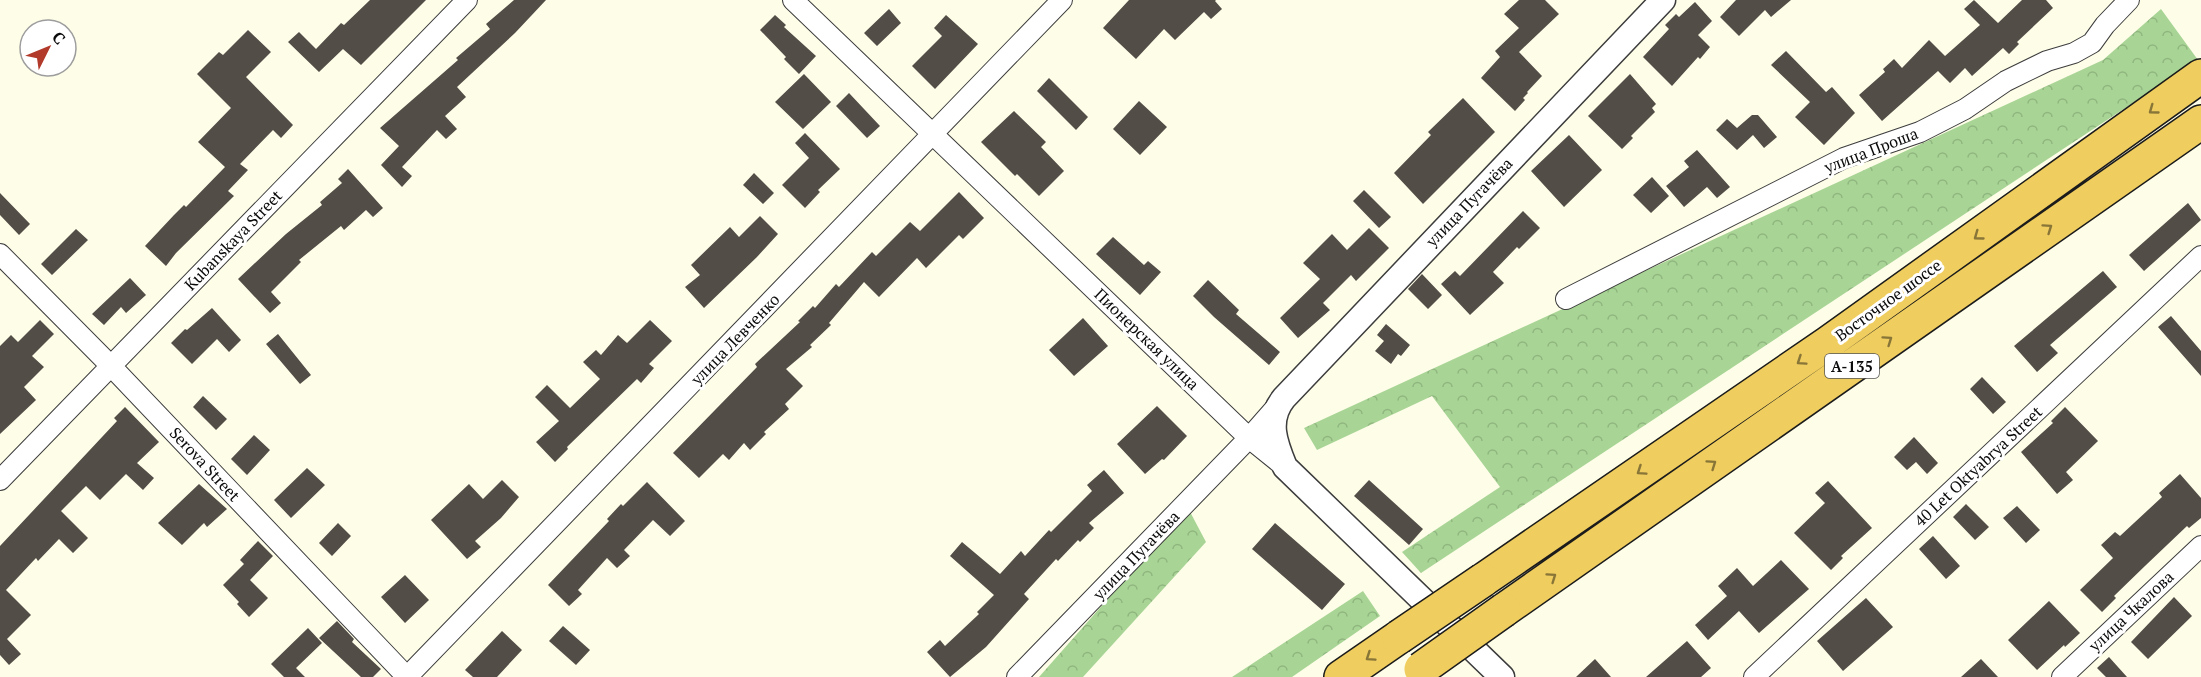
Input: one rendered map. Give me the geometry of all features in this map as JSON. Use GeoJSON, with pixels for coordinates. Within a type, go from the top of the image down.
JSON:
{"type":"FeatureCollection","features":[{"type":"Feature","properties":{"kind":"highway","name":"Восточное шоссе"},"geometry":{"type":"LineString","coordinates":[[1341,677],[1828,343],[2201,76]]}},
{"type":"Feature","properties":{"kind":"highway","name":"Восточное шоссе"},"geometry":{"type":"LineString","coordinates":[[1416,673],[2201,122]]}},
{"type":"Feature","properties":{"kind":"street","name":"Kubanskaya Street"},"geometry":{"type":"LineString","coordinates":[[0,480],[467,0]]}},
{"type":"Feature","properties":{"kind":"street","name":"Пионерская улица"},"geometry":{"type":"LineString","coordinates":[[793,0],[1249,438],[1285,467],[1502,677]]}},
{"type":"Feature","properties":{"kind":"street","name":"улица Левченко"},"geometry":{"type":"LineString","coordinates":[[407,677],[1062,0]]}},
{"type":"Feature","properties":{"kind":"street","name":"улица Пугачёва"},"geometry":{"type":"LineString","coordinates":[[1017,677],[1249,438],[1415,259],[1663,0]]}},
{"type":"Feature","properties":{"kind":"street","name":"улица Проша"},"geometry":{"type":"LineString","coordinates":[[1566,299],[1844,158],[1920,132],[1965,109],[2006,81],[2047,61],[2074,53],[2092,43],[2128,0]]}},
{"type":"Feature","properties":{"kind":"street","name":"Serova Street"},"geometry":{"type":"LineString","coordinates":[[0,254],[111,366],[407,677]]}},
{"type":"Feature","properties":{"kind":"street","name":"40 Let Oktyabrya Street"},"geometry":{"type":"LineString","coordinates":[[1754,677],[2201,256]]}},
{"type":"Feature","properties":{"kind":"street"},"geometry":{"type":"LineString","coordinates":[[1278,405],[1273,427],[1275,444],[1285,467]]}},
{"type":"Feature","properties":{"kind":"street","name":"улица Чкалова"},"geometry":{"type":"LineString","coordinates":[[2062,677],[2201,546]]}},
{"type":"Feature","properties":{"kind":"green space"},"geometry":{"type":"Polygon","coordinates":[[[2161,9],[2198,60],[1421,573],[1402,552],[1500,487],[1432,396],[1317,450],[1304,428],[2103,60],[2161,9]]]}},
{"type":"Feature","properties":{"kind":"green space"},"geometry":{"type":"Polygon","coordinates":[[[1188,508],[1206,542],[1083,677],[1039,677],[1188,508]]]}},
{"type":"Feature","properties":{"kind":"green space"},"geometry":{"type":"Polygon","coordinates":[[[1363,591],[1380,616],[1292,677],[1232,677],[1363,591]]]}},
{"type":"Feature","properties":{"kind":"building"},"geometry":{"type":"Polygon","coordinates":[[[370,0],[426,0],[361,65],[343,49],[319,72],[288,42],[299,32],[316,49],[341,23],[344,25],[370,0]]]}},
{"type":"Feature","properties":{"kind":"building"},"geometry":{"type":"Polygon","coordinates":[[[514,0],[546,0],[515,33],[457,87],[466,97],[445,116],[457,129],[446,139],[437,130],[402,167],[412,176],[402,187],[381,165],[399,146],[380,128],[458,60],[456,58],[490,29],[486,24],[514,0]]]}},
{"type":"Feature","properties":{"kind":"building"},"geometry":{"type":"Polygon","coordinates":[[[1129,0],[1216,0],[1222,9],[1211,19],[1204,12],[1175,40],[1164,29],[1136,59],[1103,28],[1129,0]]]}},
{"type":"Feature","properties":{"kind":"building"},"geometry":{"type":"Polygon","coordinates":[[[1519,0],[1545,0],[1559,14],[1519,52],[1542,76],[1527,92],[1523,98],[1525,100],[1515,111],[1481,78],[1500,57],[1495,51],[1519,28],[1504,14],[1519,0]]]}},
{"type":"Feature","properties":{"kind":"building"},"geometry":{"type":"Polygon","coordinates":[[[1736,0],[1791,0],[1771,17],[1765,10],[1739,36],[1720,17],[1736,0]]]}},
{"type":"Feature","properties":{"kind":"building"},"geometry":{"type":"Polygon","coordinates":[[[1974,0],[1998,23],[2022,0],[2046,0],[2053,8],[2017,42],[2019,44],[2009,54],[2003,48],[1972,76],[1965,68],[1950,83],[1938,71],[1882,121],[1859,95],[1885,72],[1883,69],[1894,59],[1902,68],[1929,40],[1945,56],[1980,25],[1964,9],[1974,0]]]}},
{"type":"Feature","properties":{"kind":"building"},"geometry":{"type":"Polygon","coordinates":[[[1695,2],[1712,21],[1698,35],[1710,47],[1672,86],[1643,57],[1669,29],[1665,25],[1676,14],[1679,17],[1695,2]]]}},
{"type":"Feature","properties":{"kind":"building"},"geometry":{"type":"Polygon","coordinates":[[[889,9],[901,23],[877,46],[864,33],[889,9]]]}},
{"type":"Feature","properties":{"kind":"building"},"geometry":{"type":"Polygon","coordinates":[[[775,15],[786,25],[784,27],[816,56],[799,74],[760,30],[775,15]]]}},
{"type":"Feature","properties":{"kind":"building"},"geometry":{"type":"Polygon","coordinates":[[[946,15],[978,44],[935,89],[912,66],[942,36],[934,28],[946,15]]]}},
{"type":"Feature","properties":{"kind":"building"},"geometry":{"type":"Polygon","coordinates":[[[248,30],[271,52],[246,77],[293,125],[281,138],[273,130],[240,164],[248,170],[228,191],[234,196],[176,253],[166,266],[145,246],[225,167],[198,142],[231,108],[197,74],[219,52],[223,55],[248,30]]]}},
{"type":"Feature","properties":{"kind":"building"},"geometry":{"type":"Polygon","coordinates":[[[1786,51],[1826,92],[1832,87],[1855,113],[1824,145],[1795,117],[1810,102],[1771,65],[1786,51]]]}},
{"type":"Feature","properties":{"kind":"building"},"geometry":{"type":"Polygon","coordinates":[[[804,74],[831,102],[803,129],[775,102],[804,74]]]}},
{"type":"Feature","properties":{"kind":"building"},"geometry":{"type":"Polygon","coordinates":[[[1630,74],[1656,104],[1652,108],[1655,112],[1631,136],[1633,138],[1622,149],[1588,116],[1630,74]]]}},
{"type":"Feature","properties":{"kind":"building"},"geometry":{"type":"Polygon","coordinates":[[[1049,78],[1088,117],[1076,130],[1037,91],[1049,78]]]}},
{"type":"Feature","properties":{"kind":"building"},"geometry":{"type":"Polygon","coordinates":[[[849,93],[880,126],[867,138],[836,106],[849,93]]]}},
{"type":"Feature","properties":{"kind":"building"},"geometry":{"type":"Polygon","coordinates":[[[1463,98],[1495,132],[1423,204],[1394,173],[1431,135],[1428,132],[1463,98]]]}},
{"type":"Feature","properties":{"kind":"building"},"geometry":{"type":"Polygon","coordinates":[[[1139,101],[1167,127],[1140,155],[1113,129],[1139,101]]]}},
{"type":"Feature","properties":{"kind":"building"},"geometry":{"type":"Polygon","coordinates":[[[1014,111],[1046,142],[1041,147],[1064,171],[1039,196],[981,142],[1014,111]]]}},
{"type":"Feature","properties":{"kind":"building"},"geometry":{"type":"Polygon","coordinates":[[[1752,115],[1758,115],[1777,137],[1764,148],[1753,135],[1737,150],[1716,130],[1727,119],[1737,128],[1752,115]]]}},
{"type":"Feature","properties":{"kind":"building"},"geometry":{"type":"Polygon","coordinates":[[[805,133],[840,169],[818,190],[820,192],[805,208],[782,185],[809,158],[795,143],[805,133]]]}},
{"type":"Feature","properties":{"kind":"building"},"geometry":{"type":"Polygon","coordinates":[[[1569,135],[1602,170],[1564,207],[1531,171],[1569,135]]]}},
{"type":"Feature","properties":{"kind":"building"},"geometry":{"type":"Polygon","coordinates":[[[1697,150],[1730,187],[1717,198],[1707,187],[1684,207],[1666,186],[1689,167],[1684,161],[1697,150]]]}},
{"type":"Feature","properties":{"kind":"building"},"geometry":{"type":"Polygon","coordinates":[[[348,169],[383,208],[373,217],[366,210],[344,230],[341,226],[299,260],[301,262],[271,292],[281,303],[270,313],[238,279],[286,234],[322,205],[320,202],[342,183],[338,179],[348,169]]]}},
{"type":"Feature","properties":{"kind":"building"},"geometry":{"type":"Polygon","coordinates":[[[754,173],[774,193],[763,204],[743,185],[754,173]]]}},
{"type":"Feature","properties":{"kind":"building"},"geometry":{"type":"Polygon","coordinates":[[[1652,177],[1669,196],[1651,213],[1633,195],[1652,177]]]}},
{"type":"Feature","properties":{"kind":"building"},"geometry":{"type":"Polygon","coordinates":[[[1364,190],[1391,217],[1379,228],[1353,201],[1364,190]]]}},
{"type":"Feature","properties":{"kind":"building"},"geometry":{"type":"Polygon","coordinates":[[[959,192],[984,218],[963,239],[959,235],[926,268],[917,258],[879,297],[864,282],[829,323],[831,325],[810,345],[812,347],[786,369],[803,386],[785,404],[789,409],[764,432],[766,434],[750,450],[744,443],[729,460],[723,454],[699,478],[673,453],[757,367],[755,364],[800,322],[798,321],[813,306],[815,308],[836,284],[839,287],[872,252],[876,256],[910,222],[920,231],[959,192]]]}},
{"type":"Feature","properties":{"kind":"building"},"geometry":{"type":"Polygon","coordinates":[[[0,193],[30,224],[19,235],[0,215],[0,193]]]}},
{"type":"Feature","properties":{"kind":"building"},"geometry":{"type":"Polygon","coordinates":[[[2188,203],[2201,220],[2144,271],[2129,255],[2188,203]]]}},
{"type":"Feature","properties":{"kind":"building"},"geometry":{"type":"Polygon","coordinates":[[[1523,211],[1540,228],[1519,249],[1517,247],[1493,272],[1504,283],[1470,315],[1441,284],[1455,271],[1460,276],[1523,211]]]}},
{"type":"Feature","properties":{"kind":"building"},"geometry":{"type":"Polygon","coordinates":[[[760,216],[778,234],[704,308],[685,287],[700,275],[691,265],[730,227],[739,237],[760,216]]]}},
{"type":"Feature","properties":{"kind":"building"},"geometry":{"type":"Polygon","coordinates":[[[1369,228],[1389,248],[1356,281],[1351,275],[1323,303],[1330,310],[1298,338],[1280,318],[1320,279],[1303,263],[1332,234],[1347,250],[1369,228]]]}},
{"type":"Feature","properties":{"kind":"building"},"geometry":{"type":"Polygon","coordinates":[[[76,229],[88,240],[52,275],[41,264],[76,229]]]}},
{"type":"Feature","properties":{"kind":"building"},"geometry":{"type":"Polygon","coordinates":[[[1113,237],[1144,265],[1148,261],[1161,272],[1140,295],[1096,254],[1113,237]]]}},
{"type":"Feature","properties":{"kind":"building"},"geometry":{"type":"Polygon","coordinates":[[[2103,271],[2117,287],[2050,345],[2058,353],[2037,372],[2014,346],[2103,271]]]}},
{"type":"Feature","properties":{"kind":"building"},"geometry":{"type":"Polygon","coordinates":[[[1422,274],[1442,295],[1428,309],[1408,289],[1422,274]]]}},
{"type":"Feature","properties":{"kind":"building"},"geometry":{"type":"Polygon","coordinates":[[[130,278],[146,295],[126,313],[121,307],[104,325],[92,314],[130,278]]]}},
{"type":"Feature","properties":{"kind":"building"},"geometry":{"type":"Polygon","coordinates":[[[1208,280],[1239,310],[1236,314],[1280,352],[1269,365],[1193,296],[1208,280]]]}},
{"type":"Feature","properties":{"kind":"building"},"geometry":{"type":"Polygon","coordinates":[[[212,308],[241,340],[229,352],[217,339],[192,364],[171,343],[212,308]]]}},
{"type":"Feature","properties":{"kind":"building"},"geometry":{"type":"Polygon","coordinates":[[[2171,316],[2201,351],[2201,376],[2158,327],[2171,316]]]}},
{"type":"Feature","properties":{"kind":"building"},"geometry":{"type":"Polygon","coordinates":[[[1083,318],[1108,346],[1074,376],[1049,350],[1083,318]]]}},
{"type":"Feature","properties":{"kind":"building"},"geometry":{"type":"Polygon","coordinates":[[[40,320],[54,334],[32,356],[44,367],[24,387],[36,400],[0,434],[0,346],[11,335],[18,342],[40,320]]]}},
{"type":"Feature","properties":{"kind":"building"},"geometry":{"type":"Polygon","coordinates":[[[650,320],[672,341],[649,364],[654,368],[641,383],[637,379],[567,447],[568,449],[555,462],[536,442],[559,421],[535,397],[547,385],[570,408],[600,379],[583,362],[596,350],[601,355],[618,335],[627,343],[650,320]]]}},
{"type":"Feature","properties":{"kind":"building"},"geometry":{"type":"Polygon","coordinates":[[[1386,324],[1410,345],[1401,356],[1398,354],[1391,364],[1375,351],[1384,341],[1377,335],[1386,324]]]}},
{"type":"Feature","properties":{"kind":"building"},"geometry":{"type":"Polygon","coordinates":[[[278,334],[311,375],[300,384],[266,344],[278,334]]]}},
{"type":"Feature","properties":{"kind":"building"},"geometry":{"type":"Polygon","coordinates":[[[1982,377],[2006,402],[1993,414],[1970,389],[1982,377]]]}},
{"type":"Feature","properties":{"kind":"building"},"geometry":{"type":"Polygon","coordinates":[[[203,396],[227,419],[216,430],[193,407],[203,396]]]}},
{"type":"Feature","properties":{"kind":"building"},"geometry":{"type":"Polygon","coordinates":[[[1157,406],[1187,436],[1164,460],[1162,459],[1145,474],[1117,444],[1157,406]]]}},
{"type":"Feature","properties":{"kind":"building"},"geometry":{"type":"Polygon","coordinates":[[[125,407],[159,442],[137,463],[154,478],[143,490],[126,474],[100,500],[86,486],[61,511],[88,538],[73,553],[59,539],[38,561],[36,558],[6,590],[31,615],[7,639],[21,654],[9,665],[0,655],[0,546],[117,421],[114,418],[125,407]]]}},
{"type":"Feature","properties":{"kind":"building"},"geometry":{"type":"Polygon","coordinates":[[[2065,407],[2098,441],[2066,472],[2073,480],[2057,494],[2021,452],[2053,423],[2051,421],[2065,407]]]}},
{"type":"Feature","properties":{"kind":"building"},"geometry":{"type":"Polygon","coordinates":[[[254,435],[270,450],[247,475],[231,459],[254,435]]]}},
{"type":"Feature","properties":{"kind":"building"},"geometry":{"type":"Polygon","coordinates":[[[1914,437],[1938,463],[1927,474],[1916,462],[1907,470],[1894,457],[1914,437]]]}},
{"type":"Feature","properties":{"kind":"building"},"geometry":{"type":"Polygon","coordinates":[[[307,468],[325,485],[291,518],[274,500],[307,468]]]}},
{"type":"Feature","properties":{"kind":"building"},"geometry":{"type":"Polygon","coordinates":[[[1104,470],[1124,493],[1089,523],[1094,528],[1080,542],[1078,540],[1058,561],[1056,559],[1024,594],[1029,599],[986,647],[950,677],[927,652],[940,640],[945,646],[979,614],[977,612],[994,595],[950,556],[962,542],[1000,574],[1021,551],[1025,556],[1049,530],[1051,532],[1092,491],[1087,485],[1104,470]]]}},
{"type":"Feature","properties":{"kind":"building"},"geometry":{"type":"Polygon","coordinates":[[[2180,474],[2201,498],[2201,518],[2189,528],[2187,526],[2114,596],[2116,598],[2102,612],[2080,590],[2113,558],[2101,545],[2115,532],[2120,536],[2162,497],[2159,493],[2180,474]]]}},
{"type":"Feature","properties":{"kind":"building"},"geometry":{"type":"Polygon","coordinates":[[[502,480],[519,497],[501,518],[475,541],[481,547],[467,559],[431,520],[469,484],[483,499],[502,480]]]}},
{"type":"Feature","properties":{"kind":"building"},"geometry":{"type":"Polygon","coordinates":[[[1369,480],[1423,529],[1409,545],[1354,496],[1369,480]]]}},
{"type":"Feature","properties":{"kind":"building"},"geometry":{"type":"Polygon","coordinates":[[[1828,481],[1872,528],[1841,556],[1843,558],[1831,570],[1794,533],[1825,503],[1815,493],[1828,481]]]}},
{"type":"Feature","properties":{"kind":"building"},"geometry":{"type":"Polygon","coordinates":[[[647,482],[685,521],[670,536],[653,520],[624,550],[630,556],[617,568],[607,558],[578,590],[582,594],[569,606],[548,585],[609,521],[607,519],[621,504],[623,506],[647,482]]]}},
{"type":"Feature","properties":{"kind":"building"},"geometry":{"type":"Polygon","coordinates":[[[199,484],[227,509],[207,527],[204,523],[182,545],[158,523],[199,484]]]}},
{"type":"Feature","properties":{"kind":"building"},"geometry":{"type":"Polygon","coordinates":[[[1966,504],[1989,527],[1975,540],[1953,517],[1966,504]]]}},
{"type":"Feature","properties":{"kind":"building"},"geometry":{"type":"Polygon","coordinates":[[[2017,506],[2040,530],[2026,543],[2003,518],[2017,506]]]}},
{"type":"Feature","properties":{"kind":"building"},"geometry":{"type":"Polygon","coordinates":[[[338,523],[351,536],[332,556],[319,543],[338,523]]]}},
{"type":"Feature","properties":{"kind":"building"},"geometry":{"type":"Polygon","coordinates":[[[1275,523],[1345,584],[1322,610],[1252,549],[1275,523]]]}},
{"type":"Feature","properties":{"kind":"building"},"geometry":{"type":"Polygon","coordinates":[[[1933,536],[1960,566],[1946,579],[1919,549],[1933,536]]]}},
{"type":"Feature","properties":{"kind":"building"},"geometry":{"type":"Polygon","coordinates":[[[258,541],[273,556],[250,580],[268,598],[249,617],[223,585],[244,564],[240,560],[258,541]]]}},
{"type":"Feature","properties":{"kind":"building"},"geometry":{"type":"Polygon","coordinates":[[[1781,560],[1809,589],[1759,633],[1739,611],[1708,640],[1695,625],[1727,596],[1718,586],[1737,568],[1753,586],[1781,560]]]}},
{"type":"Feature","properties":{"kind":"building"},"geometry":{"type":"Polygon","coordinates":[[[405,575],[429,600],[405,623],[381,597],[405,575]]]}},
{"type":"Feature","properties":{"kind":"building"},"geometry":{"type":"Polygon","coordinates":[[[2174,597],[2192,616],[2148,659],[2131,642],[2174,597]]]}},
{"type":"Feature","properties":{"kind":"building"},"geometry":{"type":"Polygon","coordinates":[[[1866,598],[1893,627],[1843,671],[1817,641],[1866,598]]]}},
{"type":"Feature","properties":{"kind":"building"},"geometry":{"type":"Polygon","coordinates":[[[2049,601],[2080,633],[2037,670],[2008,640],[2049,601]]]}},
{"type":"Feature","properties":{"kind":"building"},"geometry":{"type":"Polygon","coordinates":[[[337,621],[354,639],[352,642],[381,669],[373,677],[361,677],[319,638],[337,621]]]}},
{"type":"Feature","properties":{"kind":"building"},"geometry":{"type":"Polygon","coordinates":[[[563,626],[590,650],[576,665],[549,641],[563,626]]]}},
{"type":"Feature","properties":{"kind":"building"},"geometry":{"type":"Polygon","coordinates":[[[308,628],[322,643],[296,668],[305,677],[284,677],[271,664],[308,628]]]}},
{"type":"Feature","properties":{"kind":"building"},"geometry":{"type":"Polygon","coordinates":[[[502,631],[522,650],[497,677],[473,677],[465,670],[502,631]]]}},
{"type":"Feature","properties":{"kind":"building"},"geometry":{"type":"Polygon","coordinates":[[[1687,641],[1711,668],[1701,677],[1646,677],[1687,641]]]}},
{"type":"Feature","properties":{"kind":"building"},"geometry":{"type":"Polygon","coordinates":[[[2109,657],[2127,677],[2106,677],[2097,668],[2109,657]]]}},
{"type":"Feature","properties":{"kind":"building"},"geometry":{"type":"Polygon","coordinates":[[[1595,659],[1611,677],[1576,677],[1595,659]]]}},
{"type":"Feature","properties":{"kind":"building"},"geometry":{"type":"Polygon","coordinates":[[[1981,659],[1998,677],[1961,677],[1981,659]]]}}]}
